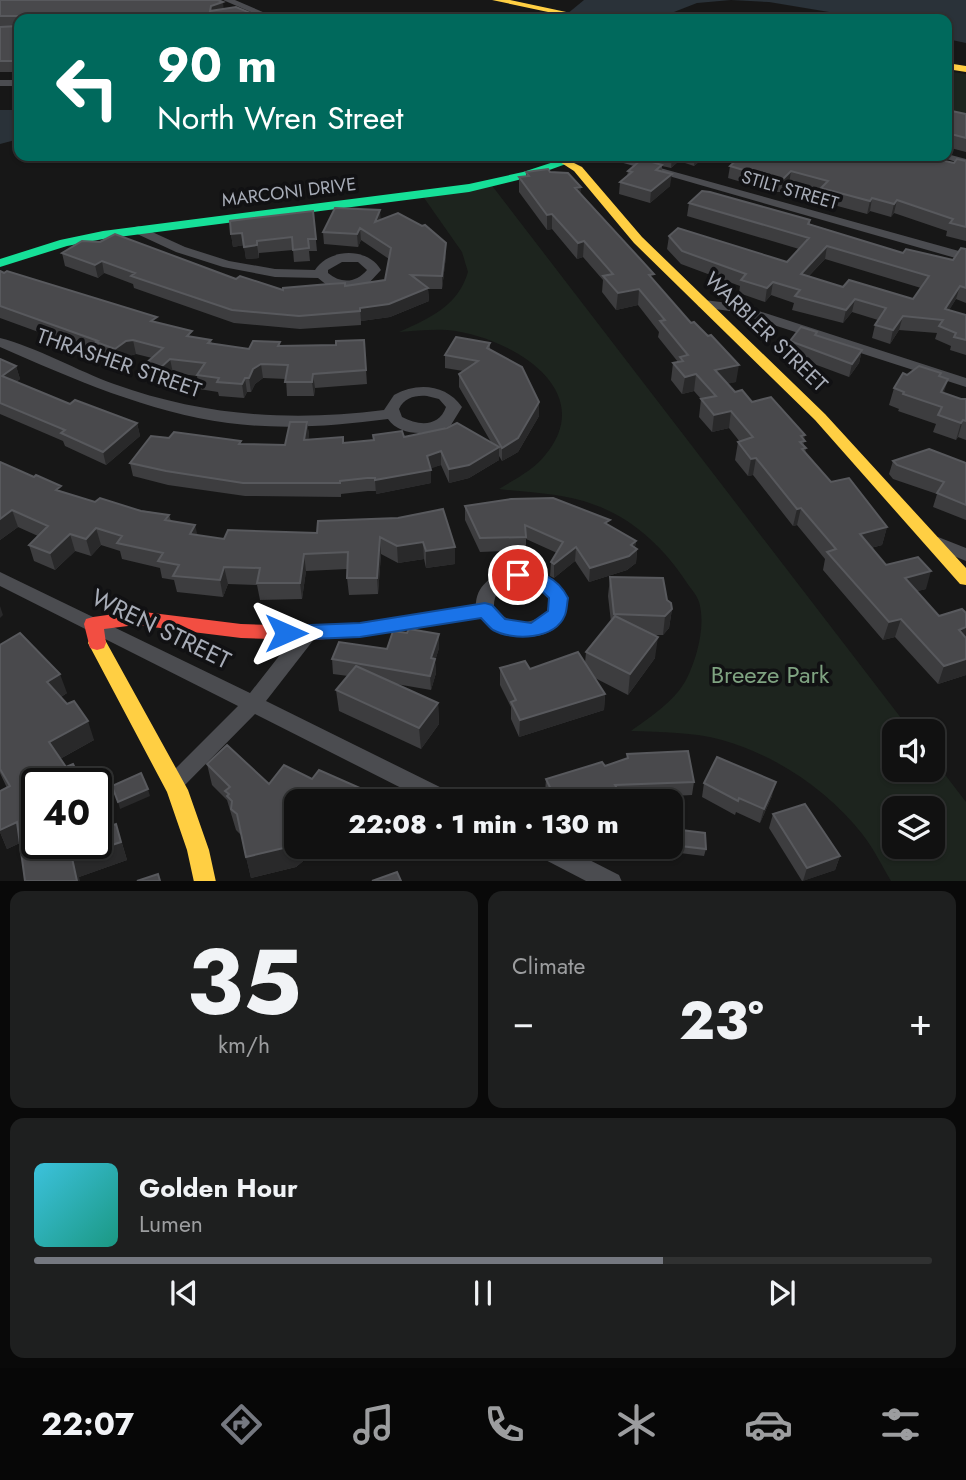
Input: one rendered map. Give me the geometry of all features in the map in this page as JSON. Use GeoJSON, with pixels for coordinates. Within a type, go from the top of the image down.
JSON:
{"type":"FeatureCollection","features":[{"type":"Feature","properties":{"kind":"street"},"geometry":{"type":"LineString","coordinates":[[227,0],[262,14]]}},
{"type":"Feature","properties":{"kind":"street"},"geometry":{"type":"LineString","coordinates":[[496,0],[566,14]]}},
{"type":"Feature","properties":{"kind":"street"},"geometry":{"type":"LineString","coordinates":[[234,14],[249,9]]}},
{"type":"Feature","properties":{"kind":"street","name":"MARCONI DRIVE"},"geometry":{"type":"LineString","coordinates":[[0,263],[64,243],[139,230],[422,195],[490,183],[567,161]]}},
{"type":"Feature","properties":{"kind":"street","name":"WARBLER STREET"},"geometry":{"type":"LineString","coordinates":[[575,161],[578,169],[638,240],[820,417],[966,579]]}},
{"type":"Feature","properties":{"kind":"street","name":"STILT STREET"},"geometry":{"type":"LineString","coordinates":[[623,161],[966,257]]}},
{"type":"Feature","properties":{"kind":"street"},"geometry":{"type":"LineString","coordinates":[[139,230],[180,248],[256,272],[280,275],[321,274]]}},
{"type":"Feature","properties":{"kind":"street"},"geometry":{"type":"LineString","coordinates":[[704,304],[732,307],[966,383]]}},
{"type":"Feature","properties":{"kind":"street","name":"THRASHER STREET"},"geometry":{"type":"LineString","coordinates":[[0,342],[142,398],[198,414],[242,420],[305,423],[392,414]]}},
{"type":"Feature","properties":{"kind":"street","name":"WARBLER STREET"},"geometry":{"type":"LineString","coordinates":[[929,540],[966,555]]}},
{"type":"Feature","properties":{"kind":"street","name":"WREN STREET"},"geometry":{"type":"LineString","coordinates":[[0,578],[424,789]]}},
{"type":"Feature","properties":{"kind":"street"},"geometry":{"type":"LineString","coordinates":[[205,881],[191,825],[175,782],[99,649],[93,624],[136,618],[241,631],[308,634],[360,630],[485,610]]}},
{"type":"Feature","properties":{"kind":"street"},"geometry":{"type":"LineString","coordinates":[[175,782],[254,703],[308,634]]}},
{"type":"Feature","properties":{"kind":"street"},"geometry":{"type":"LineString","coordinates":[[566,859],[611,881]]}},
{"type":"Feature","properties":{"kind":"green space"},"geometry":{"type":"Polygon","coordinates":[[[952,72],[966,74],[966,116],[952,113],[952,72]]]}},
{"type":"Feature","properties":{"kind":"green space","name":"Breeze Park"},"geometry":{"type":"Polygon","coordinates":[[[490,183],[902,719],[882,719],[882,782],[945,782],[945,775],[966,802],[966,881],[891,881],[867,840],[834,804],[800,777],[762,755],[711,737],[631,731],[654,715],[686,680],[694,662],[701,631],[698,599],[659,547],[623,518],[571,498],[499,489],[541,460],[560,430],[561,407],[554,387],[538,369],[495,342],[447,330],[399,332],[432,316],[457,294],[468,272],[462,252],[422,195],[490,183]]]}},
{"type":"Feature","properties":{"kind":"shaded area"},"geometry":{"type":"Polygon","coordinates":[[[584,0],[731,0],[697,3],[669,14],[567,14],[584,0]]]}},
{"type":"Feature","properties":{"kind":"shaded area"},"geometry":{"type":"Polygon","coordinates":[[[731,0],[966,0],[966,43],[952,40],[952,14],[841,14],[769,2],[731,0]]]}},
{"type":"Feature","properties":{"kind":"shaded area"},"geometry":{"type":"Polygon","coordinates":[[[0,110],[14,110],[14,140],[0,144],[0,110]]]}},
{"type":"Feature","properties":{"kind":"building"},"geometry":{"type":"Polygon","coordinates":[[[0,0],[218,0],[223,2],[211,6],[210,11],[236,7],[253,14],[14,14],[0,16],[0,0]]]}},
{"type":"Feature","properties":{"kind":"building"},"geometry":{"type":"Polygon","coordinates":[[[14,26],[14,61],[0,61],[0,27],[14,26]]]}},
{"type":"Feature","properties":{"kind":"building"},"geometry":{"type":"Polygon","coordinates":[[[952,111],[966,114],[966,138],[952,134],[952,111]]]}},
{"type":"Feature","properties":{"kind":"building"},"geometry":{"type":"Polygon","coordinates":[[[640,161],[649,161],[662,165],[656,170],[672,174],[651,191],[620,182],[632,172],[628,171],[640,161]]]}},
{"type":"Feature","properties":{"kind":"building"},"geometry":{"type":"Polygon","coordinates":[[[736,161],[966,161],[966,227],[950,223],[953,219],[897,200],[894,204],[872,198],[870,201],[821,188],[828,181],[791,171],[783,179],[777,180],[730,166],[736,161]]]}},
{"type":"Feature","properties":{"kind":"building"},"geometry":{"type":"Polygon","coordinates":[[[548,169],[550,172],[568,173],[581,187],[575,188],[654,274],[649,275],[691,323],[694,322],[708,336],[711,335],[739,365],[715,370],[735,392],[742,390],[752,402],[771,397],[805,435],[801,436],[805,441],[800,442],[806,448],[802,449],[831,482],[849,478],[887,527],[860,534],[886,565],[918,557],[931,571],[905,578],[939,616],[962,609],[966,613],[966,627],[959,630],[966,638],[966,659],[944,666],[901,619],[889,622],[827,552],[836,549],[801,508],[797,509],[756,458],[751,459],[738,442],[753,437],[731,411],[714,415],[701,399],[716,396],[696,374],[685,377],[673,363],[683,361],[680,357],[688,355],[660,321],[665,320],[639,289],[618,293],[603,276],[613,274],[584,241],[578,243],[552,214],[547,215],[519,177],[529,176],[526,172],[548,169]]]}},
{"type":"Feature","properties":{"kind":"building"},"geometry":{"type":"Polygon","coordinates":[[[702,191],[710,192],[810,220],[808,224],[903,253],[906,249],[953,260],[961,248],[966,249],[966,288],[960,286],[945,309],[966,315],[966,340],[954,337],[956,333],[939,326],[943,320],[903,316],[893,330],[875,325],[886,308],[855,299],[846,310],[795,296],[800,290],[773,282],[767,288],[741,280],[746,274],[682,251],[669,236],[678,228],[787,262],[809,238],[689,203],[702,191]],[[827,246],[801,274],[843,287],[849,280],[913,299],[929,276],[827,246]]]}},
{"type":"Feature","properties":{"kind":"building"},"geometry":{"type":"Polygon","coordinates":[[[335,208],[380,210],[375,222],[398,213],[422,226],[425,225],[446,243],[442,276],[411,275],[428,288],[389,304],[360,308],[360,311],[299,316],[232,310],[131,276],[135,273],[102,261],[95,265],[62,253],[82,241],[100,242],[115,234],[236,279],[240,276],[283,290],[385,280],[391,248],[360,228],[357,234],[323,232],[335,208]]]}},
{"type":"Feature","properties":{"kind":"building"},"geometry":{"type":"Polygon","coordinates":[[[313,211],[316,239],[308,239],[309,248],[293,250],[292,237],[257,241],[257,245],[244,247],[242,233],[231,234],[230,221],[313,211]]]}},
{"type":"Feature","properties":{"kind":"building"},"geometry":{"type":"Polygon","coordinates":[[[0,271],[157,317],[151,321],[192,331],[187,336],[211,340],[208,343],[249,349],[253,341],[280,342],[278,346],[336,345],[336,341],[364,340],[366,370],[313,374],[312,382],[285,382],[288,365],[261,364],[253,369],[242,384],[217,382],[219,378],[197,375],[205,363],[170,359],[159,369],[144,365],[163,348],[133,340],[126,341],[115,349],[0,306],[0,271]]]}},
{"type":"Feature","properties":{"kind":"building"},"geometry":{"type":"Polygon","coordinates":[[[801,327],[817,332],[815,335],[862,350],[852,364],[790,341],[801,327]]]}},
{"type":"Feature","properties":{"kind":"building"},"geometry":{"type":"Polygon","coordinates":[[[456,337],[490,343],[487,348],[522,367],[539,402],[518,438],[502,448],[459,374],[478,361],[445,355],[456,337]]]}},
{"type":"Feature","properties":{"kind":"building"},"geometry":{"type":"Polygon","coordinates":[[[0,359],[16,366],[2,376],[70,404],[75,400],[137,423],[103,452],[61,433],[65,430],[0,403],[0,359]]]}},
{"type":"Feature","properties":{"kind":"building"},"geometry":{"type":"Polygon","coordinates":[[[919,366],[941,373],[939,376],[948,379],[941,392],[966,399],[966,421],[961,423],[938,415],[942,407],[903,394],[904,392],[894,388],[903,373],[907,375],[919,366]]]}},
{"type":"Feature","properties":{"kind":"building"},"geometry":{"type":"Polygon","coordinates":[[[290,422],[307,422],[304,440],[343,437],[343,443],[374,440],[373,435],[402,431],[404,437],[447,428],[457,423],[499,447],[469,465],[449,469],[441,451],[427,456],[431,470],[340,483],[243,483],[130,463],[151,436],[169,438],[174,432],[241,441],[239,444],[285,445],[290,422]]]}},
{"type":"Feature","properties":{"kind":"building"},"geometry":{"type":"Polygon","coordinates":[[[929,449],[966,463],[966,505],[937,493],[944,482],[897,465],[893,461],[929,449]]]}},
{"type":"Feature","properties":{"kind":"building"},"geometry":{"type":"Polygon","coordinates":[[[0,462],[61,486],[56,490],[95,502],[100,498],[141,511],[169,515],[165,520],[195,525],[190,534],[224,539],[228,530],[317,533],[318,521],[398,518],[443,509],[455,547],[426,551],[423,542],[397,546],[380,537],[377,578],[347,578],[348,552],[304,554],[300,583],[257,583],[260,568],[224,567],[220,580],[173,576],[179,565],[158,561],[163,553],[117,543],[122,536],[96,528],[86,539],[70,534],[50,553],[29,545],[48,526],[12,510],[0,519],[0,462]]]}},
{"type":"Feature","properties":{"kind":"building"},"geometry":{"type":"Polygon","coordinates":[[[553,498],[610,520],[605,523],[636,541],[631,545],[637,549],[629,556],[590,568],[576,547],[554,564],[551,562],[563,542],[525,525],[526,537],[480,538],[465,506],[511,499],[553,498]]]}},
{"type":"Feature","properties":{"kind":"building"},"geometry":{"type":"Polygon","coordinates":[[[610,577],[663,578],[667,600],[672,609],[665,616],[614,614],[610,577]]]}},
{"type":"Feature","properties":{"kind":"building"},"geometry":{"type":"Polygon","coordinates":[[[615,616],[658,637],[630,674],[586,652],[615,616]]]}},
{"type":"Feature","properties":{"kind":"building"},"geometry":{"type":"Polygon","coordinates":[[[409,629],[439,634],[431,658],[435,659],[430,676],[332,659],[339,642],[387,649],[393,631],[407,633],[409,629]]]}},
{"type":"Feature","properties":{"kind":"building"},"geometry":{"type":"Polygon","coordinates":[[[20,633],[60,674],[47,682],[67,704],[74,701],[88,721],[49,742],[66,767],[73,764],[75,768],[21,768],[21,852],[17,822],[0,830],[0,791],[10,786],[0,769],[0,645],[20,633]]]}},
{"type":"Feature","properties":{"kind":"building"},"geometry":{"type":"Polygon","coordinates":[[[578,652],[605,694],[520,720],[511,702],[516,700],[500,668],[525,661],[530,669],[578,652]]]}},
{"type":"Feature","properties":{"kind":"building"},"geometry":{"type":"Polygon","coordinates":[[[356,666],[438,703],[419,728],[336,690],[356,666]]]}},
{"type":"Feature","properties":{"kind":"building"},"geometry":{"type":"Polygon","coordinates":[[[227,745],[269,784],[284,765],[312,779],[319,770],[362,789],[284,789],[284,848],[246,857],[237,814],[231,809],[232,801],[225,791],[230,787],[207,764],[227,745]]]}},
{"type":"Feature","properties":{"kind":"building"},"geometry":{"type":"Polygon","coordinates":[[[688,751],[694,782],[615,785],[617,789],[551,789],[546,779],[602,762],[605,766],[628,758],[627,754],[688,751]]]}},
{"type":"Feature","properties":{"kind":"building"},"geometry":{"type":"Polygon","coordinates":[[[717,757],[776,782],[764,809],[739,798],[738,801],[704,783],[717,757]]]}},
{"type":"Feature","properties":{"kind":"building"},"geometry":{"type":"Polygon","coordinates":[[[141,773],[148,789],[118,802],[112,786],[141,773]]]}},
{"type":"Feature","properties":{"kind":"building"},"geometry":{"type":"Polygon","coordinates":[[[805,804],[840,856],[807,868],[773,814],[805,804]]]}},
{"type":"Feature","properties":{"kind":"building"},"geometry":{"type":"Polygon","coordinates":[[[116,824],[121,842],[112,845],[112,825],[116,824]]]}},
{"type":"Feature","properties":{"kind":"building"},"geometry":{"type":"Polygon","coordinates":[[[683,830],[705,833],[706,849],[683,846],[683,830]]]}},
{"type":"Feature","properties":{"kind":"building"},"geometry":{"type":"Polygon","coordinates":[[[22,859],[72,859],[77,881],[25,881],[22,859]]]}},
{"type":"Feature","properties":{"kind":"building"},"geometry":{"type":"Polygon","coordinates":[[[397,872],[401,881],[372,881],[397,872]]]}},
{"type":"Feature","properties":{"kind":"building"},"geometry":{"type":"Polygon","coordinates":[[[158,874],[160,881],[137,881],[158,874]]]}},
{"type":"Feature","properties":{"kind":"traffic: fast"},"geometry":{"type":"LineString","coordinates":[[0,263],[64,243],[103,235],[469,188],[526,175],[567,161]]}},
{"type":"Feature","properties":{"kind":"traffic: slow"},"geometry":{"type":"LineString","coordinates":[[496,0],[568,14]]}},
{"type":"Feature","properties":{"kind":"traffic: slow"},"geometry":{"type":"LineString","coordinates":[[952,67],[966,69]]}},
{"type":"Feature","properties":{"kind":"traffic: slow"},"geometry":{"type":"LineString","coordinates":[[566,162],[578,169],[638,240],[820,417],[966,579]]}},
{"type":"Feature","properties":{"kind":"traffic: slow"},"geometry":{"type":"LineString","coordinates":[[97,643],[177,790],[198,850],[205,881]]}},
{"type":"Feature","properties":{"kind":"traffic: jam"},"geometry":{"type":"LineString","coordinates":[[97,643],[93,624],[136,618],[241,631],[308,633],[360,630],[485,610]]}},
{"type":"Feature","properties":{"kind":"route"},"geometry":{"type":"LineString","coordinates":[[286,633],[360,630],[485,610],[498,624],[531,630],[550,621],[556,614],[559,598],[548,583],[539,578],[518,575]]}}]}
